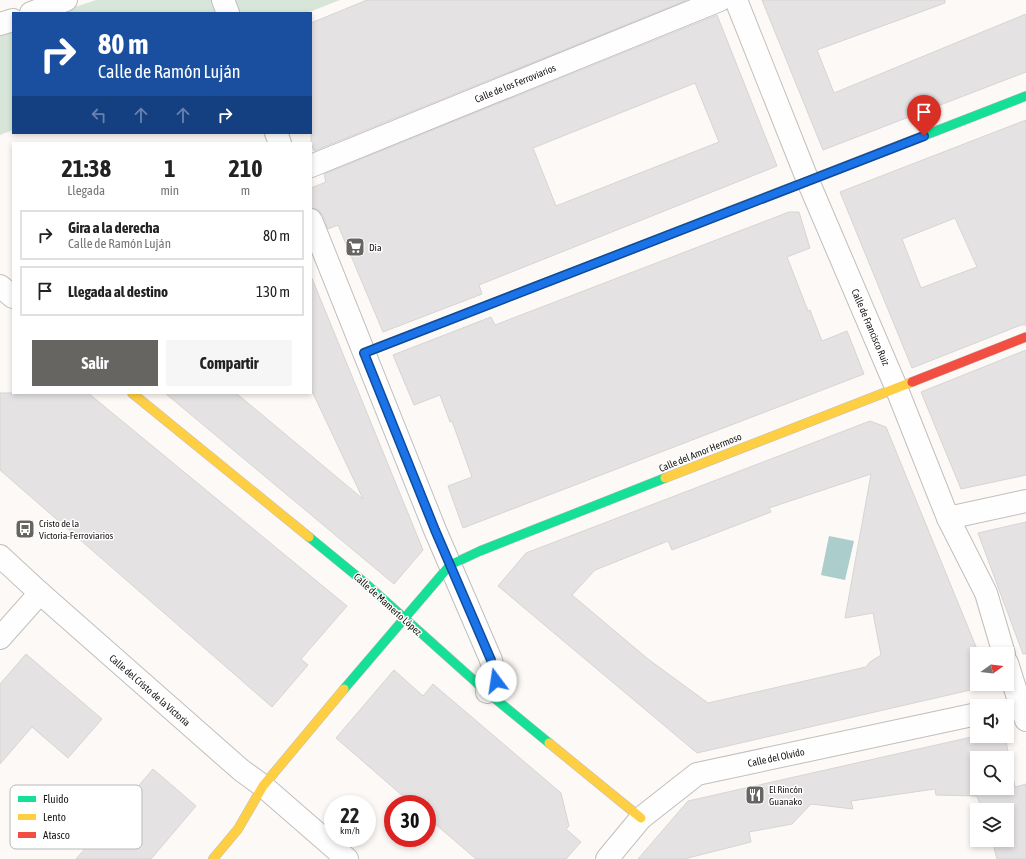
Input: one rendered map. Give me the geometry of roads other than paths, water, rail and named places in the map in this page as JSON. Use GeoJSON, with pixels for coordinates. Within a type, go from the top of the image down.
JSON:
{"type":"FeatureCollection","features":[{"type":"Feature","properties":{"kind":"street"},"geometry":{"type":"LineString","coordinates":[[34,12],[66,0]]}},
{"type":"Feature","properties":{"kind":"street"},"geometry":{"type":"LineString","coordinates":[[223,0],[228,12]]}},
{"type":"Feature","properties":{"kind":"street","name":"Calle de los Ferroviarios"},"geometry":{"type":"LineString","coordinates":[[312,166],[720,0]]}},
{"type":"Feature","properties":{"kind":"street","name":"Calle de Francisco Ruiz"},"geometry":{"type":"LineString","coordinates":[[736,0],[808,180],[896,387],[948,518],[986,593],[1002,647]]}},
{"type":"Feature","properties":{"kind":"street"},"geometry":{"type":"LineString","coordinates":[[0,24],[12,20]]}},
{"type":"Feature","properties":{"kind":"street"},"geometry":{"type":"LineString","coordinates":[[364,353],[1026,96]]}},
{"type":"Feature","properties":{"kind":"street"},"geometry":{"type":"LineString","coordinates":[[312,223],[450,565],[491,660],[496,681],[487,692]]}},
{"type":"Feature","properties":{"kind":"street","name":"Calle del Amor Hermoso"},"geometry":{"type":"LineString","coordinates":[[404,619],[450,565],[480,551],[1026,337]]}},
{"type":"Feature","properties":{"kind":"street","name":"Calle de Mamerto López"},"geometry":{"type":"LineString","coordinates":[[133,394],[364,582],[487,692],[641,818]]}},
{"type":"Feature","properties":{"kind":"street"},"geometry":{"type":"LineString","coordinates":[[948,518],[1026,501]]}},
{"type":"Feature","properties":{"kind":"street","name":"Calle del Cristo de la Victoria"},"geometry":{"type":"LineString","coordinates":[[0,556],[241,770],[263,786],[347,859]]}},
{"type":"Feature","properties":{"kind":"street"},"geometry":{"type":"LineString","coordinates":[[0,638],[40,593]]}},
{"type":"Feature","properties":{"kind":"street"},"geometry":{"type":"LineString","coordinates":[[213,859],[238,829],[263,786],[300,740],[404,619]]}},
{"type":"Feature","properties":{"kind":"street"},"geometry":{"type":"LineString","coordinates":[[1014,688],[1020,709]]}},
{"type":"Feature","properties":{"kind":"street","name":"Calle del Olvido"},"geometry":{"type":"LineString","coordinates":[[607,859],[641,818],[696,774],[970,715]]}},
{"type":"Feature","properties":{"kind":"water"},"geometry":{"type":"Polygon","coordinates":[[[829,536],[854,541],[845,580],[821,575],[829,536]]]}},
{"type":"Feature","properties":{"kind":"place","name":"Dia"},"geometry":{"type":"Point","coordinates":[355,247]}},
{"type":"Feature","properties":{"kind":"place","name":"Cristo de la Victoria-Ferroviarios"},"geometry":{"type":"Point","coordinates":[25,529]}},
{"type":"Feature","properties":{"kind":"place","name":"El Rincón Guanako"},"geometry":{"type":"Point","coordinates":[755,795]}}]}
